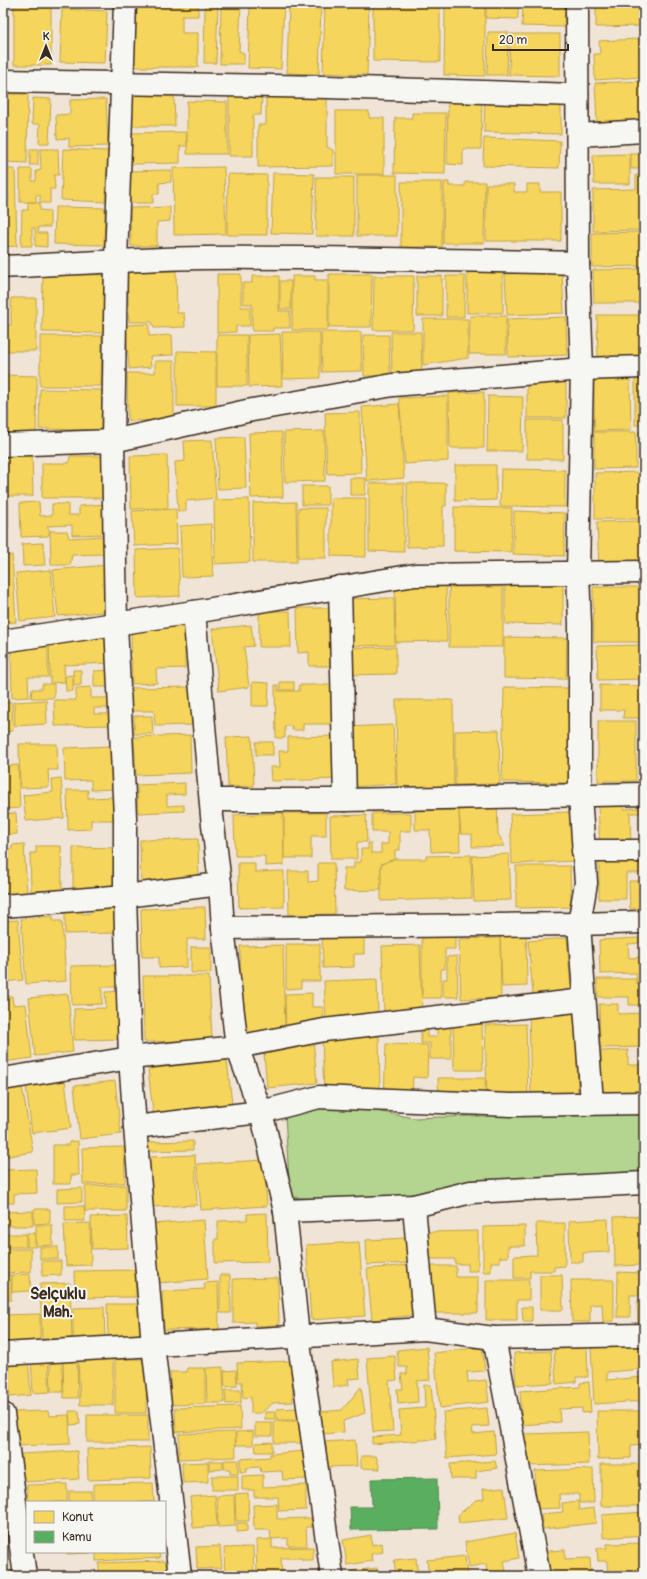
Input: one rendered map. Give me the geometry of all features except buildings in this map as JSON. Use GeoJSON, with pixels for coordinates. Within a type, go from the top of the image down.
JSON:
{"type":"FeatureCollection","features":[{"type":"Feature","properties":{"kind":"street"},"geometry":{"type":"LineString","coordinates":[[125,3],[124,84],[116,261],[113,441],[116,624],[125,817],[124,896],[130,1058],[135,1127],[153,1345],[180,1576]]}},
{"type":"Feature","properties":{"kind":"street"},"geometry":{"type":"LineString","coordinates":[[577,3],[578,263],[582,369],[578,573],[580,624],[580,795],[586,883],[579,924],[592,1103]]}},
{"type":"Feature","properties":{"kind":"street"},"geometry":{"type":"LineString","coordinates":[[3,81],[327,87],[577,95]]}},
{"type":"Feature","properties":{"kind":"street"},"geometry":{"type":"LineString","coordinates":[[578,135],[644,131]]}},
{"type":"Feature","properties":{"kind":"street"},"geometry":{"type":"LineString","coordinates":[[3,267],[202,258],[372,258],[578,263]]}},
{"type":"Feature","properties":{"kind":"street"},"geometry":{"type":"LineString","coordinates":[[3,445],[113,441],[247,411],[393,385],[582,369],[644,367]]}},
{"type":"Feature","properties":{"kind":"street"},"geometry":{"type":"LineString","coordinates":[[3,640],[194,612],[415,575],[644,572]]}},
{"type":"Feature","properties":{"kind":"street"},"geometry":{"type":"LineString","coordinates":[[340,587],[345,800]]}},
{"type":"Feature","properties":{"kind":"street"},"geometry":{"type":"LineString","coordinates":[[194,612],[223,928],[237,1047],[261,1112],[285,1211],[298,1336],[332,1576]]}},
{"type":"Feature","properties":{"kind":"street"},"geometry":{"type":"LineString","coordinates":[[211,800],[345,800],[644,794]]}},
{"type":"Feature","properties":{"kind":"street"},"geometry":{"type":"LineString","coordinates":[[583,851],[644,851]]}},
{"type":"Feature","properties":{"kind":"street"},"geometry":{"type":"LineString","coordinates":[[3,906],[124,896],[220,884]]}},
{"type":"Feature","properties":{"kind":"street"},"geometry":{"type":"LineString","coordinates":[[223,928],[644,922]]}},
{"type":"Feature","properties":{"kind":"street"},"geometry":{"type":"LineString","coordinates":[[3,1079],[130,1058],[237,1047],[324,1030],[584,1000]]}},
{"type":"Feature","properties":{"kind":"street"},"geometry":{"type":"LineString","coordinates":[[135,1127],[261,1112],[319,1097],[511,1105],[644,1102]]}},
{"type":"Feature","properties":{"kind":"street"},"geometry":{"type":"LineString","coordinates":[[285,1211],[414,1206],[471,1192],[644,1183]]}},
{"type":"Feature","properties":{"kind":"street"},"geometry":{"type":"LineString","coordinates":[[414,1206],[424,1329]]}},
{"type":"Feature","properties":{"kind":"street"},"geometry":{"type":"LineString","coordinates":[[3,1354],[424,1329],[494,1338],[644,1334]]}},
{"type":"Feature","properties":{"kind":"street"},"geometry":{"type":"LineString","coordinates":[[494,1338],[539,1576]]}},
{"type":"Feature","properties":{"kind":"street"},"geometry":{"type":"LineString","coordinates":[[3,1414],[25,1576]]}},
{"type":"Feature","properties":{"kind":"green space"},"geometry":{"type":"Polygon","coordinates":[[[344,1105],[414,1118],[644,1110],[644,1172],[385,1203],[290,1197],[285,1115],[311,1107],[344,1105]]]}},
{"type":"Feature","properties":{"kind":"district","name":"Selçuklu Mah."},"geometry":{"type":"Point","coordinates":[58,1303]}}]}
